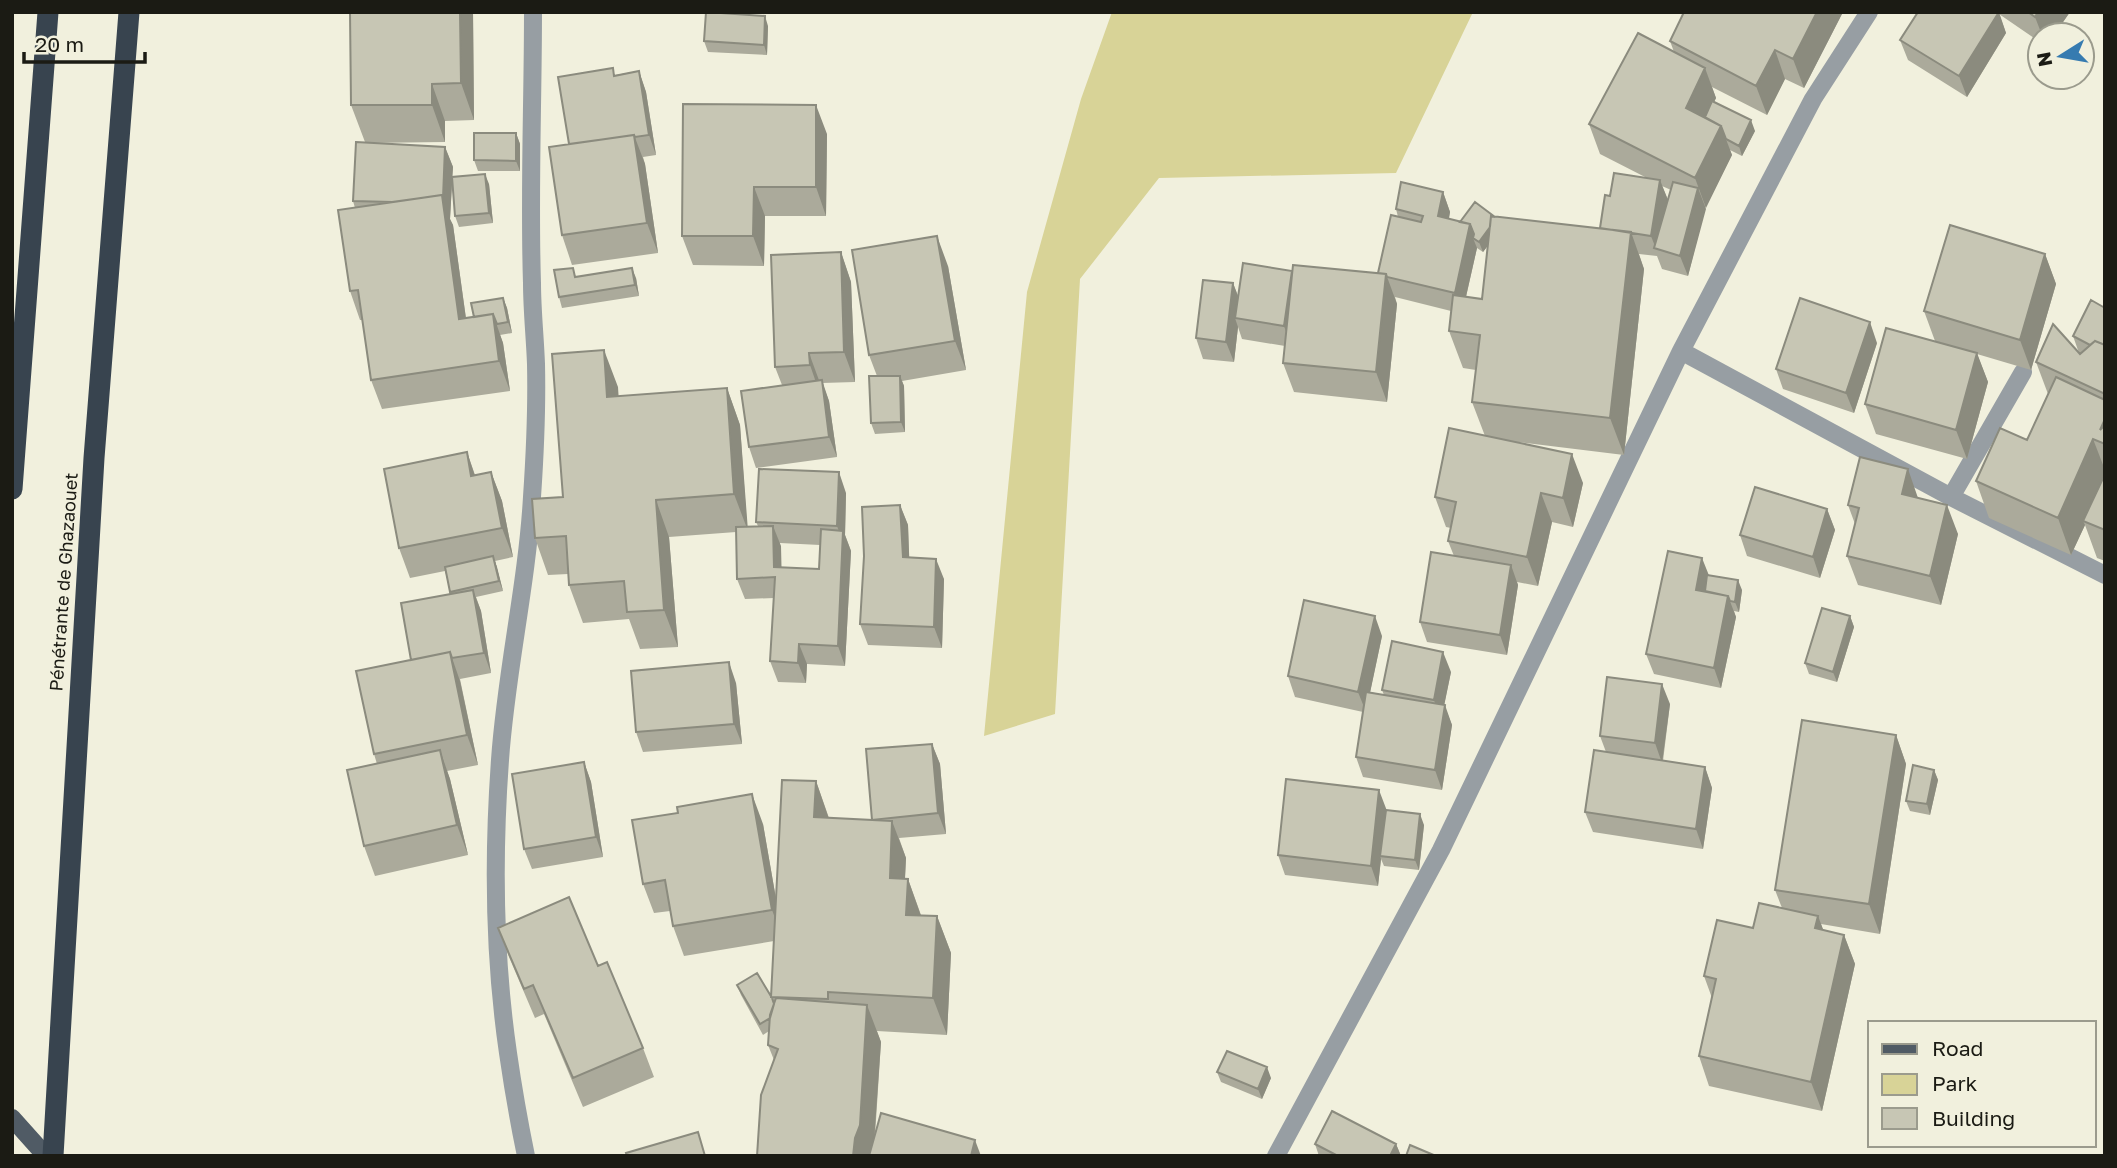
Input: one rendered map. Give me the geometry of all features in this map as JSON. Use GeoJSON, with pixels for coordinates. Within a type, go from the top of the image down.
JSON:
{"type":"FeatureCollection","features":[{"type":"Feature","properties":{"kind":"highway"},"geometry":{"type":"LineString","coordinates":[[12,489],[48,12]]}},
{"type":"Feature","properties":{"kind":"highway","name":"Pénétrante de Ghazaouet"},"geometry":{"type":"LineString","coordinates":[[53,1156],[92,500],[129,12]]}},
{"type":"Feature","properties":{"kind":"main road"},"geometry":{"type":"LineString","coordinates":[[12,1118],[46,1156]]}},
{"type":"Feature","properties":{"kind":"street"},"geometry":{"type":"LineString","coordinates":[[526,1156],[507,1052],[497,917],[496,838],[500,759],[508,681],[523,590],[536,431],[532,283],[533,12]]}},
{"type":"Feature","properties":{"kind":"street"},"geometry":{"type":"LineString","coordinates":[[1276,1156],[1441,850],[1681,351],[1813,99],[1869,12]]}},
{"type":"Feature","properties":{"kind":"street"},"geometry":{"type":"LineString","coordinates":[[1681,351],[1951,497],[2105,575]]}},
{"type":"Feature","properties":{"kind":"street"},"geometry":{"type":"LineString","coordinates":[[1951,497],[2023,372]]}},
{"type":"Feature","properties":{"kind":"green space"},"geometry":{"type":"Polygon","coordinates":[[[1112,12],[1473,12],[1396,173],[1159,178],[1080,279],[1055,714],[984,736],[1027,292],[1081,99],[1112,12]]]}},
{"type":"Feature","properties":{"kind":"building"},"geometry":{"type":"Polygon","coordinates":[[[350,12],[460,12],[461,83],[432,84],[432,105],[351,105],[350,12]]]}},
{"type":"Feature","properties":{"kind":"building"},"geometry":{"type":"Polygon","coordinates":[[[706,12],[765,16],[764,45],[704,41],[706,12]]]}},
{"type":"Feature","properties":{"kind":"building"},"geometry":{"type":"Polygon","coordinates":[[[1684,12],[1817,12],[1793,59],[1775,50],[1756,86],[1670,41],[1684,12]]]}},
{"type":"Feature","properties":{"kind":"building"},"geometry":{"type":"Polygon","coordinates":[[[1918,12],[1999,12],[1959,76],[1900,40],[1918,12]]]}},
{"type":"Feature","properties":{"kind":"building"},"geometry":{"type":"Polygon","coordinates":[[[1638,33],[1705,68],[1686,108],[1721,126],[1695,178],[1589,124],[1638,33]]]}},
{"type":"Feature","properties":{"kind":"building"},"geometry":{"type":"Polygon","coordinates":[[[613,68],[614,76],[639,71],[649,135],[569,144],[558,77],[613,68]]]}},
{"type":"Feature","properties":{"kind":"building"},"geometry":{"type":"Polygon","coordinates":[[[1712,101],[1751,120],[1739,146],[1726,139],[1721,126],[1705,117],[1712,101]]]}},
{"type":"Feature","properties":{"kind":"building"},"geometry":{"type":"Polygon","coordinates":[[[683,104],[816,105],[816,187],[754,187],[753,236],[682,236],[683,104]]]}},
{"type":"Feature","properties":{"kind":"building"},"geometry":{"type":"Polygon","coordinates":[[[474,133],[516,133],[516,161],[474,160],[474,133]]]}},
{"type":"Feature","properties":{"kind":"building"},"geometry":{"type":"Polygon","coordinates":[[[634,135],[647,223],[562,235],[549,147],[634,135]]]}},
{"type":"Feature","properties":{"kind":"building"},"geometry":{"type":"Polygon","coordinates":[[[356,142],[445,147],[443,198],[442,195],[392,202],[353,201],[356,142]]]}},
{"type":"Feature","properties":{"kind":"building"},"geometry":{"type":"Polygon","coordinates":[[[1614,173],[1660,180],[1651,236],[1600,228],[1605,195],[1610,196],[1614,173]]]}},
{"type":"Feature","properties":{"kind":"building"},"geometry":{"type":"Polygon","coordinates":[[[485,174],[489,213],[455,216],[452,177],[485,174]]]}},
{"type":"Feature","properties":{"kind":"building"},"geometry":{"type":"Polygon","coordinates":[[[1401,182],[1443,192],[1438,216],[1470,224],[1455,293],[1378,273],[1391,215],[1421,222],[1423,216],[1396,209],[1401,182]]]}},
{"type":"Feature","properties":{"kind":"building"},"geometry":{"type":"Polygon","coordinates":[[[1673,182],[1698,188],[1680,256],[1654,248],[1673,182]]]}},
{"type":"Feature","properties":{"kind":"building"},"geometry":{"type":"Polygon","coordinates":[[[442,195],[459,319],[493,314],[499,361],[371,380],[358,290],[350,291],[338,210],[442,195]]]}},
{"type":"Feature","properties":{"kind":"building"},"geometry":{"type":"Polygon","coordinates":[[[1475,202],[1495,217],[1491,216],[1490,227],[1479,242],[1473,238],[1470,224],[1460,222],[1475,202]]]}},
{"type":"Feature","properties":{"kind":"building"},"geometry":{"type":"Polygon","coordinates":[[[1491,216],[1631,232],[1610,418],[1472,402],[1480,335],[1449,331],[1453,295],[1482,299],[1491,216]]]}},
{"type":"Feature","properties":{"kind":"building"},"geometry":{"type":"Polygon","coordinates":[[[1950,225],[2045,254],[2020,340],[1924,311],[1950,225]]]}},
{"type":"Feature","properties":{"kind":"building"},"geometry":{"type":"Polygon","coordinates":[[[937,236],[955,341],[869,355],[852,250],[937,236]]]}},
{"type":"Feature","properties":{"kind":"building"},"geometry":{"type":"Polygon","coordinates":[[[841,252],[844,352],[809,353],[810,365],[775,367],[771,255],[841,252]]]}},
{"type":"Feature","properties":{"kind":"building"},"geometry":{"type":"Polygon","coordinates":[[[1243,263],[1292,271],[1284,326],[1235,318],[1243,263]]]}},
{"type":"Feature","properties":{"kind":"building"},"geometry":{"type":"Polygon","coordinates":[[[1293,265],[1386,274],[1376,372],[1283,363],[1293,265]]]}},
{"type":"Feature","properties":{"kind":"building"},"geometry":{"type":"Polygon","coordinates":[[[573,268],[575,277],[632,268],[635,285],[559,297],[554,270],[573,268]]]}},
{"type":"Feature","properties":{"kind":"building"},"geometry":{"type":"Polygon","coordinates":[[[1203,280],[1233,283],[1226,342],[1196,338],[1203,280]]]}},
{"type":"Feature","properties":{"kind":"building"},"geometry":{"type":"Polygon","coordinates":[[[503,298],[508,322],[497,324],[493,314],[474,317],[471,303],[503,298]]]}},
{"type":"Feature","properties":{"kind":"building"},"geometry":{"type":"Polygon","coordinates":[[[1800,298],[1870,322],[1846,393],[1776,369],[1800,298]]]}},
{"type":"Feature","properties":{"kind":"building"},"geometry":{"type":"Polygon","coordinates":[[[2091,300],[2105,308],[2105,345],[2095,341],[2090,345],[2073,336],[2091,300]]]}},
{"type":"Feature","properties":{"kind":"building"},"geometry":{"type":"Polygon","coordinates":[[[2053,324],[2080,354],[2095,341],[2105,345],[2105,394],[2036,362],[2053,324]]]}},
{"type":"Feature","properties":{"kind":"building"},"geometry":{"type":"Polygon","coordinates":[[[1886,328],[1977,353],[1956,430],[1865,404],[1886,328]]]}},
{"type":"Feature","properties":{"kind":"building"},"geometry":{"type":"Polygon","coordinates":[[[604,350],[607,397],[727,388],[734,494],[656,500],[664,610],[627,612],[624,581],[569,585],[566,536],[535,538],[532,499],[563,497],[552,354],[604,350]]]}},
{"type":"Feature","properties":{"kind":"building"},"geometry":{"type":"Polygon","coordinates":[[[869,376],[900,376],[901,422],[871,423],[869,376]]]}},
{"type":"Feature","properties":{"kind":"building"},"geometry":{"type":"Polygon","coordinates":[[[2056,377],[2105,400],[2105,419],[2100,430],[2105,425],[2105,444],[2093,439],[2058,518],[1976,481],[2000,428],[2027,440],[2056,377]]]}},
{"type":"Feature","properties":{"kind":"building"},"geometry":{"type":"Polygon","coordinates":[[[822,380],[829,437],[749,447],[741,391],[822,380]]]}},
{"type":"Feature","properties":{"kind":"building"},"geometry":{"type":"Polygon","coordinates":[[[1449,428],[1572,454],[1563,498],[1541,493],[1527,557],[1448,541],[1456,502],[1435,497],[1449,428]]]}},
{"type":"Feature","properties":{"kind":"building"},"geometry":{"type":"Polygon","coordinates":[[[467,452],[471,476],[491,472],[502,528],[399,548],[384,469],[467,452]]]}},
{"type":"Feature","properties":{"kind":"building"},"geometry":{"type":"Polygon","coordinates":[[[1860,457],[1908,469],[1902,494],[1947,505],[1930,576],[1847,556],[1859,508],[1848,505],[1860,457]]]}},
{"type":"Feature","properties":{"kind":"building"},"geometry":{"type":"Polygon","coordinates":[[[759,469],[839,472],[837,526],[756,522],[759,469]]]}},
{"type":"Feature","properties":{"kind":"building"},"geometry":{"type":"Polygon","coordinates":[[[2105,474],[2105,530],[2083,521],[2105,474]]]}},
{"type":"Feature","properties":{"kind":"building"},"geometry":{"type":"Polygon","coordinates":[[[1755,487],[1827,509],[1813,557],[1740,535],[1755,487]]]}},
{"type":"Feature","properties":{"kind":"building"},"geometry":{"type":"Polygon","coordinates":[[[900,505],[903,557],[936,559],[934,627],[860,624],[864,556],[862,507],[900,505]]]}},
{"type":"Feature","properties":{"kind":"building"},"geometry":{"type":"Polygon","coordinates":[[[773,526],[774,567],[819,569],[821,529],[843,531],[838,646],[799,644],[798,663],[770,661],[775,577],[737,579],[736,527],[773,526]]]}},
{"type":"Feature","properties":{"kind":"building"},"geometry":{"type":"Polygon","coordinates":[[[1668,551],[1702,558],[1696,590],[1728,596],[1714,668],[1646,654],[1668,551]]]}},
{"type":"Feature","properties":{"kind":"building"},"geometry":{"type":"Polygon","coordinates":[[[1431,552],[1511,565],[1500,635],[1420,622],[1431,552]]]}},
{"type":"Feature","properties":{"kind":"building"},"geometry":{"type":"Polygon","coordinates":[[[493,556],[499,581],[450,592],[445,567],[493,556]]]}},
{"type":"Feature","properties":{"kind":"building"},"geometry":{"type":"Polygon","coordinates":[[[1707,575],[1738,580],[1735,602],[1730,601],[1728,596],[1705,591],[1707,575]]]}},
{"type":"Feature","properties":{"kind":"building"},"geometry":{"type":"Polygon","coordinates":[[[473,590],[484,653],[452,658],[450,652],[411,660],[401,603],[473,590]]]}},
{"type":"Feature","properties":{"kind":"building"},"geometry":{"type":"Polygon","coordinates":[[[1304,600],[1375,616],[1358,692],[1288,676],[1304,600]]]}},
{"type":"Feature","properties":{"kind":"building"},"geometry":{"type":"Polygon","coordinates":[[[1822,608],[1850,616],[1833,672],[1805,663],[1822,608]]]}},
{"type":"Feature","properties":{"kind":"building"},"geometry":{"type":"Polygon","coordinates":[[[1392,641],[1443,652],[1434,700],[1382,690],[1392,641]]]}},
{"type":"Feature","properties":{"kind":"building"},"geometry":{"type":"Polygon","coordinates":[[[450,652],[467,735],[374,754],[356,671],[450,652]]]}},
{"type":"Feature","properties":{"kind":"building"},"geometry":{"type":"Polygon","coordinates":[[[729,662],[734,724],[636,732],[631,671],[729,662]]]}},
{"type":"Feature","properties":{"kind":"building"},"geometry":{"type":"Polygon","coordinates":[[[1607,677],[1662,684],[1655,743],[1600,736],[1607,677]]]}},
{"type":"Feature","properties":{"kind":"building"},"geometry":{"type":"Polygon","coordinates":[[[1366,692],[1445,705],[1435,770],[1356,757],[1366,692]]]}},
{"type":"Feature","properties":{"kind":"building"},"geometry":{"type":"Polygon","coordinates":[[[1802,720],[1896,735],[1869,904],[1775,890],[1802,720]]]}},
{"type":"Feature","properties":{"kind":"building"},"geometry":{"type":"Polygon","coordinates":[[[932,744],[938,813],[872,820],[866,749],[932,744]]]}},
{"type":"Feature","properties":{"kind":"building"},"geometry":{"type":"Polygon","coordinates":[[[440,750],[457,825],[364,846],[347,770],[440,750]]]}},
{"type":"Feature","properties":{"kind":"building"},"geometry":{"type":"Polygon","coordinates":[[[1594,750],[1705,767],[1696,829],[1585,812],[1594,750]]]}},
{"type":"Feature","properties":{"kind":"building"},"geometry":{"type":"Polygon","coordinates":[[[584,762],[596,837],[524,849],[512,774],[584,762]]]}},
{"type":"Feature","properties":{"kind":"building"},"geometry":{"type":"Polygon","coordinates":[[[1913,765],[1934,770],[1927,804],[1906,801],[1913,765]]]}},
{"type":"Feature","properties":{"kind":"building"},"geometry":{"type":"Polygon","coordinates":[[[1286,779],[1379,790],[1371,866],[1278,855],[1286,779]]]}},
{"type":"Feature","properties":{"kind":"building"},"geometry":{"type":"Polygon","coordinates":[[[782,780],[816,781],[814,817],[892,821],[890,878],[908,879],[906,915],[937,916],[933,998],[828,992],[828,999],[771,997],[782,780]]]}},
{"type":"Feature","properties":{"kind":"building"},"geometry":{"type":"Polygon","coordinates":[[[752,794],[772,910],[673,926],[665,880],[643,884],[632,820],[678,813],[677,807],[752,794]]]}},
{"type":"Feature","properties":{"kind":"building"},"geometry":{"type":"Polygon","coordinates":[[[1386,810],[1420,814],[1415,860],[1380,856],[1386,810]]]}},
{"type":"Feature","properties":{"kind":"building"},"geometry":{"type":"Polygon","coordinates":[[[569,897],[598,966],[607,962],[643,1048],[573,1078],[533,985],[524,989],[498,928],[569,897]]]}},
{"type":"Feature","properties":{"kind":"building"},"geometry":{"type":"Polygon","coordinates":[[[1759,903],[1818,916],[1815,928],[1844,935],[1811,1082],[1699,1056],[1716,979],[1704,976],[1717,920],[1753,928],[1759,903]]]}},
{"type":"Feature","properties":{"kind":"building"},"geometry":{"type":"Polygon","coordinates":[[[757,973],[774,1004],[770,1018],[760,1024],[737,985],[757,973]]]}},
{"type":"Feature","properties":{"kind":"building"},"geometry":{"type":"Polygon","coordinates":[[[776,998],[867,1005],[860,1125],[853,1156],[757,1156],[761,1095],[778,1049],[768,1045],[770,1015],[776,998]]]}},
{"type":"Feature","properties":{"kind":"building"},"geometry":{"type":"Polygon","coordinates":[[[1227,1051],[1267,1067],[1258,1089],[1217,1072],[1227,1051]]]}},
{"type":"Feature","properties":{"kind":"building"},"geometry":{"type":"Polygon","coordinates":[[[1332,1111],[1396,1144],[1390,1156],[1338,1156],[1315,1144],[1332,1111]]]}},
{"type":"Feature","properties":{"kind":"building"},"geometry":{"type":"Polygon","coordinates":[[[881,1113],[975,1140],[971,1156],[869,1156],[881,1113]]]}},
{"type":"Feature","properties":{"kind":"building"},"geometry":{"type":"Polygon","coordinates":[[[698,1132],[705,1156],[627,1156],[626,1153],[698,1132]]]}},
{"type":"Feature","properties":{"kind":"building"},"geometry":{"type":"Polygon","coordinates":[[[1410,1145],[1436,1156],[1406,1156],[1410,1145]]]}}]}
